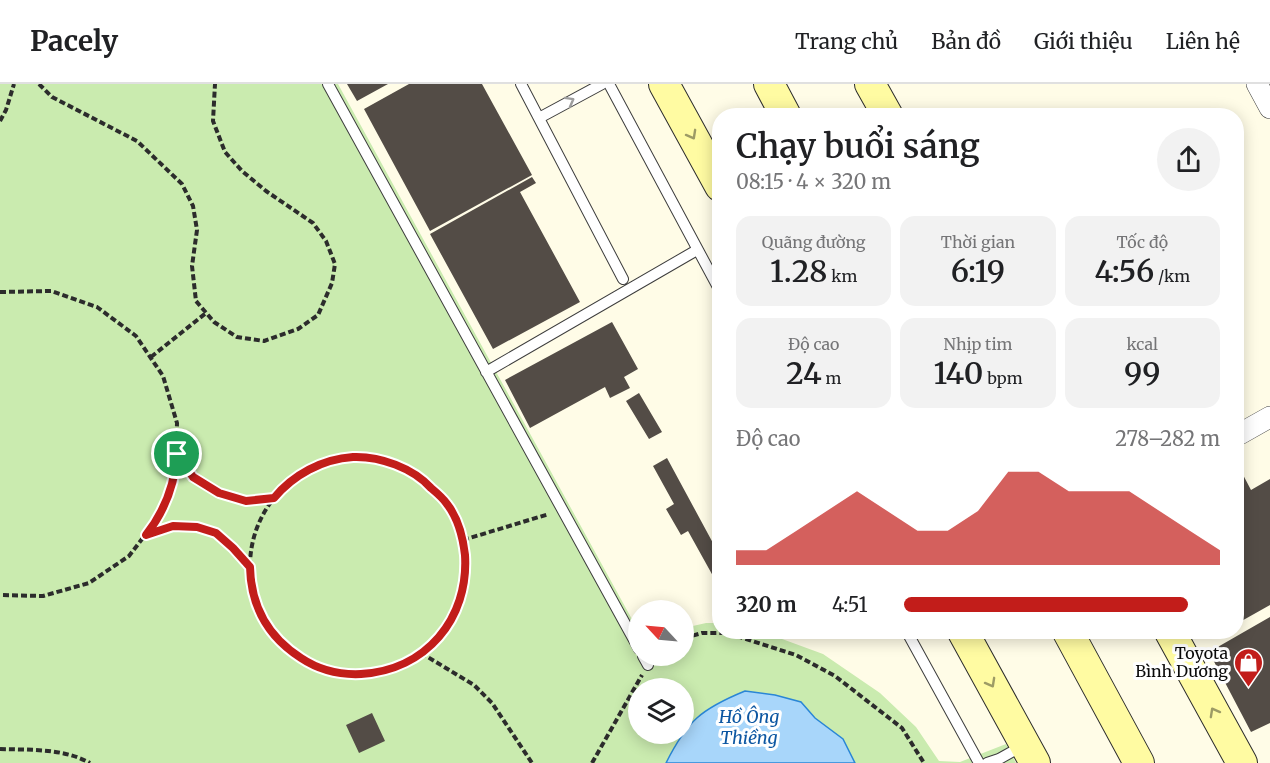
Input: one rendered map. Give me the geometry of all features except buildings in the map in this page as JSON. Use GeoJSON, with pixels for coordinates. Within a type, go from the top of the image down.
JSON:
{"type":"FeatureCollection","features":[{"type":"Feature","properties":{"kind":"main road"},"geometry":{"type":"LineString","coordinates":[[664,84],[712,171]]}},
{"type":"Feature","properties":{"kind":"main road"},"geometry":{"type":"LineString","coordinates":[[769,84],[782,108]]}},
{"type":"Feature","properties":{"kind":"main road"},"geometry":{"type":"LineString","coordinates":[[870,84],[884,108]]}},
{"type":"Feature","properties":{"kind":"main road"},"geometry":{"type":"LineString","coordinates":[[967,639],[1030,754]]}},
{"type":"Feature","properties":{"kind":"main road"},"geometry":{"type":"LineString","coordinates":[[1072,639],[1140,763]]}},
{"type":"Feature","properties":{"kind":"main road"},"geometry":{"type":"LineString","coordinates":[[1174,639],[1242,763]]}},
{"type":"Feature","properties":{"kind":"street"},"geometry":{"type":"LineString","coordinates":[[1257,84],[1270,108]]}},
{"type":"Feature","properties":{"kind":"street"},"geometry":{"type":"LineString","coordinates":[[1244,432],[1270,417]]}},
{"type":"Feature","properties":{"kind":"lane"},"geometry":{"type":"LineString","coordinates":[[328,84],[628,629]]}},
{"type":"Feature","properties":{"kind":"lane"},"geometry":{"type":"LineString","coordinates":[[522,84],[623,279]]}},
{"type":"Feature","properties":{"kind":"lane"},"geometry":{"type":"LineString","coordinates":[[539,118],[602,84]]}},
{"type":"Feature","properties":{"kind":"lane"},"geometry":{"type":"LineString","coordinates":[[609,84],[712,277]]}},
{"type":"Feature","properties":{"kind":"lane"},"geometry":{"type":"LineString","coordinates":[[486,372],[697,250]]}},
{"type":"Feature","properties":{"kind":"lane"},"geometry":{"type":"LineString","coordinates":[[911,639],[979,763]]}},
{"type":"Feature","properties":{"kind":"lane"},"geometry":{"type":"LineString","coordinates":[[987,763],[1030,754]]}},
{"type":"Feature","properties":{"kind":"path"},"geometry":{"type":"LineString","coordinates":[[0,121],[14,84]]}},
{"type":"Feature","properties":{"kind":"path"},"geometry":{"type":"LineString","coordinates":[[39,84],[52,97],[137,141],[182,184],[193,206],[197,230],[192,266],[196,301],[214,322],[237,337],[264,342],[298,329],[318,315],[332,283],[335,264],[326,241],[313,223],[266,191],[242,171],[225,152],[213,121],[215,84]]}},
{"type":"Feature","properties":{"kind":"path"},"geometry":{"type":"LineString","coordinates":[[0,292],[51,291],[97,307],[136,336],[163,376],[177,423],[176,471],[159,517],[129,556],[89,583],[43,596],[0,595]]}},
{"type":"Feature","properties":{"kind":"path"},"geometry":{"type":"LineString","coordinates":[[150,357],[206,313]]}},
{"type":"Feature","properties":{"kind":"path"},"geometry":{"type":"LineString","coordinates":[[177,454],[193,477],[219,493],[246,501],[274,498]]}},
{"type":"Feature","properties":{"kind":"path"},"geometry":{"type":"LineString","coordinates":[[353,457],[390,462],[423,479],[448,506],[464,540],[466,574],[458,608],[440,638],[413,660],[380,673],[346,675],[312,666],[283,647],[262,619],[250,586],[250,549],[262,514],[274,498],[285,485],[317,465],[353,457]]}},
{"type":"Feature","properties":{"kind":"path"},"geometry":{"type":"LineString","coordinates":[[464,540],[562,510]]}},
{"type":"Feature","properties":{"kind":"path"},"geometry":{"type":"LineString","coordinates":[[146,535],[173,526],[197,527],[216,533],[250,567]]}},
{"type":"Feature","properties":{"kind":"path"},"geometry":{"type":"LineString","coordinates":[[694,635],[712,633]]}},
{"type":"Feature","properties":{"kind":"path"},"geometry":{"type":"LineString","coordinates":[[746,639],[796,655],[835,676],[902,728],[924,763]]}},
{"type":"Feature","properties":{"kind":"path"},"geometry":{"type":"LineString","coordinates":[[422,653],[474,685],[492,703],[532,763]]}},
{"type":"Feature","properties":{"kind":"path"},"geometry":{"type":"LineString","coordinates":[[592,763],[642,666]]}},
{"type":"Feature","properties":{"kind":"path"},"geometry":{"type":"LineString","coordinates":[[0,748],[65,753],[90,763]]}},
{"type":"Feature","properties":{"kind":"green space"},"geometry":{"type":"Polygon","coordinates":[[[0,84],[338,84],[628,612],[628,666],[694,666],[694,626],[712,623],[712,639],[782,639],[823,654],[880,693],[916,727],[939,761],[960,762],[1006,744],[1016,763],[0,763],[0,84]]]}},
{"type":"Feature","properties":{"kind":"water","name":"Hồ Ông Thiềng"},"geometry":{"type":"Polygon","coordinates":[[[745,691],[775,695],[801,702],[815,718],[843,739],[855,763],[666,763],[677,744],[694,744],[694,721],[717,704],[745,691]]]}},
{"type":"Feature","properties":{"kind":"place","name":"Toyota Bình Dương"},"geometry":{"type":"Point","coordinates":[1249,688]}},
{"type":"Feature","properties":{"kind":"route"},"geometry":{"type":"LineString","coordinates":[[177,454],[193,477],[219,493],[246,501],[274,498],[285,485],[317,465],[353,457],[390,462],[423,479],[448,506],[464,540],[466,574],[458,608],[440,638],[413,660],[380,673],[346,675],[312,666],[283,647],[262,619],[250,586],[250,567],[216,533],[197,527],[173,526],[146,535],[159,517],[176,471],[177,454]]}}]}
